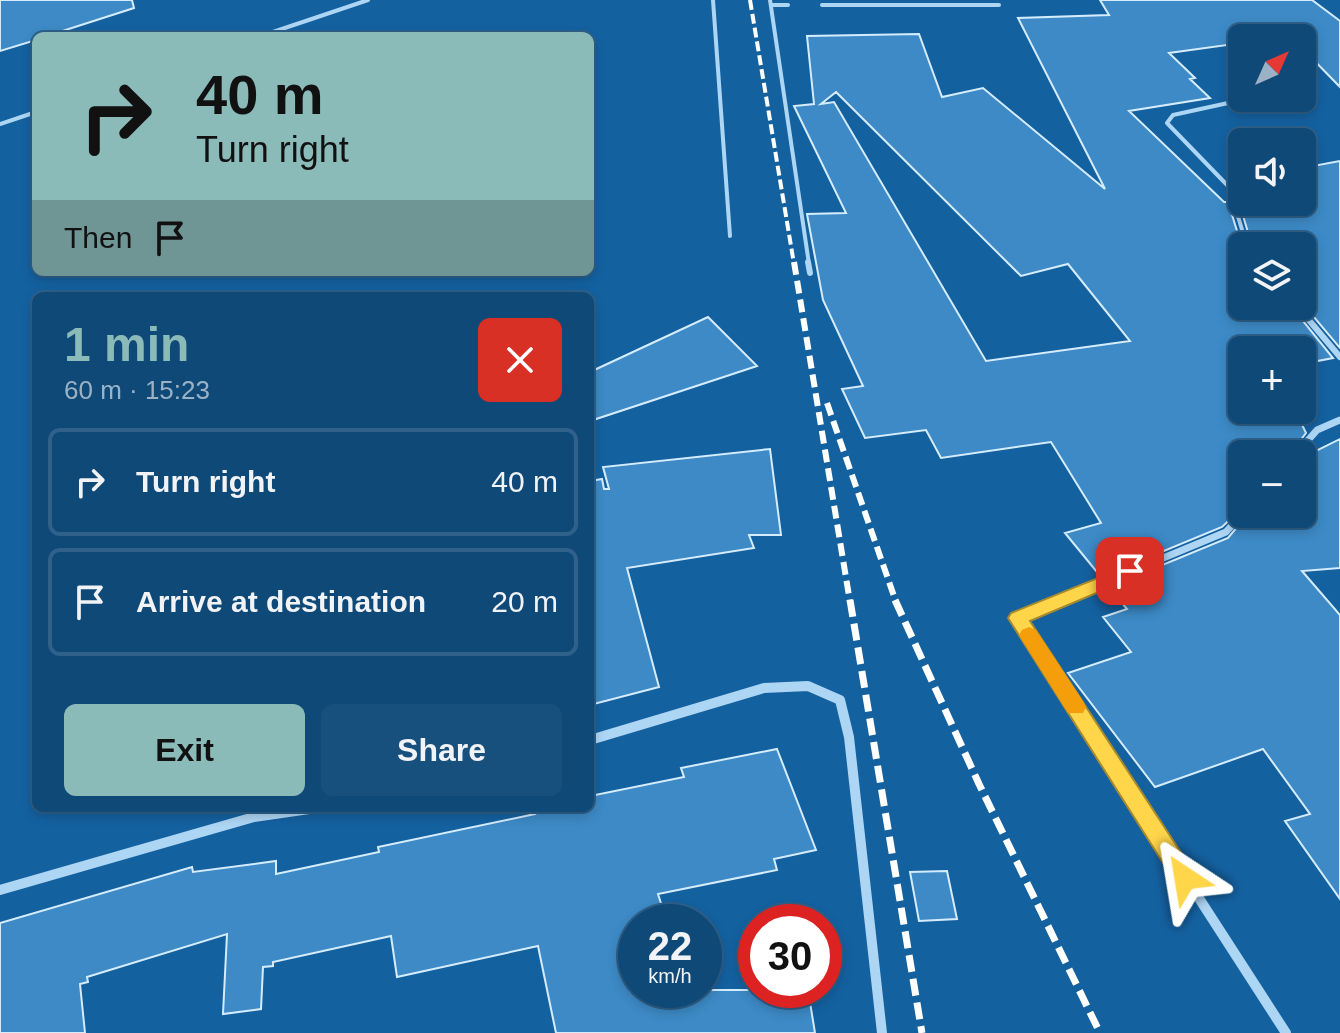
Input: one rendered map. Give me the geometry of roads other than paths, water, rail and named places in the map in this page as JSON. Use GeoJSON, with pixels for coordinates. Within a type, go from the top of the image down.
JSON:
{"type":"FeatureCollection","features":[{"type":"Feature","properties":{"kind":"street"},"geometry":{"type":"LineString","coordinates":[[1308,440],[1317,430],[1340,420]]}},
{"type":"Feature","properties":{"kind":"street"},"geometry":{"type":"LineString","coordinates":[[1230,528],[1018,618],[1286,1033]]}},
{"type":"Feature","properties":{"kind":"street"},"geometry":{"type":"LineString","coordinates":[[594,739],[764,688],[808,686],[840,700],[849,737],[882,1033]]}},
{"type":"Feature","properties":{"kind":"street"},"geometry":{"type":"LineString","coordinates":[[0,890],[254,817],[288,812]]}},
{"type":"Feature","properties":{"kind":"lane"},"geometry":{"type":"LineString","coordinates":[[273,32],[368,0]]}},
{"type":"Feature","properties":{"kind":"lane"},"geometry":{"type":"LineString","coordinates":[[713,0],[730,236]]}},
{"type":"Feature","properties":{"kind":"lane"},"geometry":{"type":"LineString","coordinates":[[788,5],[770,2],[810,273]]}},
{"type":"Feature","properties":{"kind":"lane"},"geometry":{"type":"LineString","coordinates":[[822,5],[999,5]]}},
{"type":"Feature","properties":{"kind":"lane"},"geometry":{"type":"LineString","coordinates":[[1228,103],[1173,115],[1167,123],[1229,187],[1243,232]]}},
{"type":"Feature","properties":{"kind":"lane"},"geometry":{"type":"LineString","coordinates":[[0,124],[32,113]]}},
{"type":"Feature","properties":{"kind":"lane"},"geometry":{"type":"LineString","coordinates":[[1310,320],[1340,357]]}},
{"type":"Feature","properties":{"kind":"railway"},"geometry":{"type":"LineString","coordinates":[[750,0],[794,264]]}},
{"type":"Feature","properties":{"kind":"railway"},"geometry":{"type":"LineString","coordinates":[[794,262],[850,602]]}},
{"type":"Feature","properties":{"kind":"railway"},"geometry":{"type":"LineString","coordinates":[[827,403],[896,602]]}},
{"type":"Feature","properties":{"kind":"railway"},"geometry":{"type":"LineString","coordinates":[[850,600],[922,1033]]}},
{"type":"Feature","properties":{"kind":"railway"},"geometry":{"type":"LineString","coordinates":[[895,600],[979,784],[1100,1033]]}}]}
